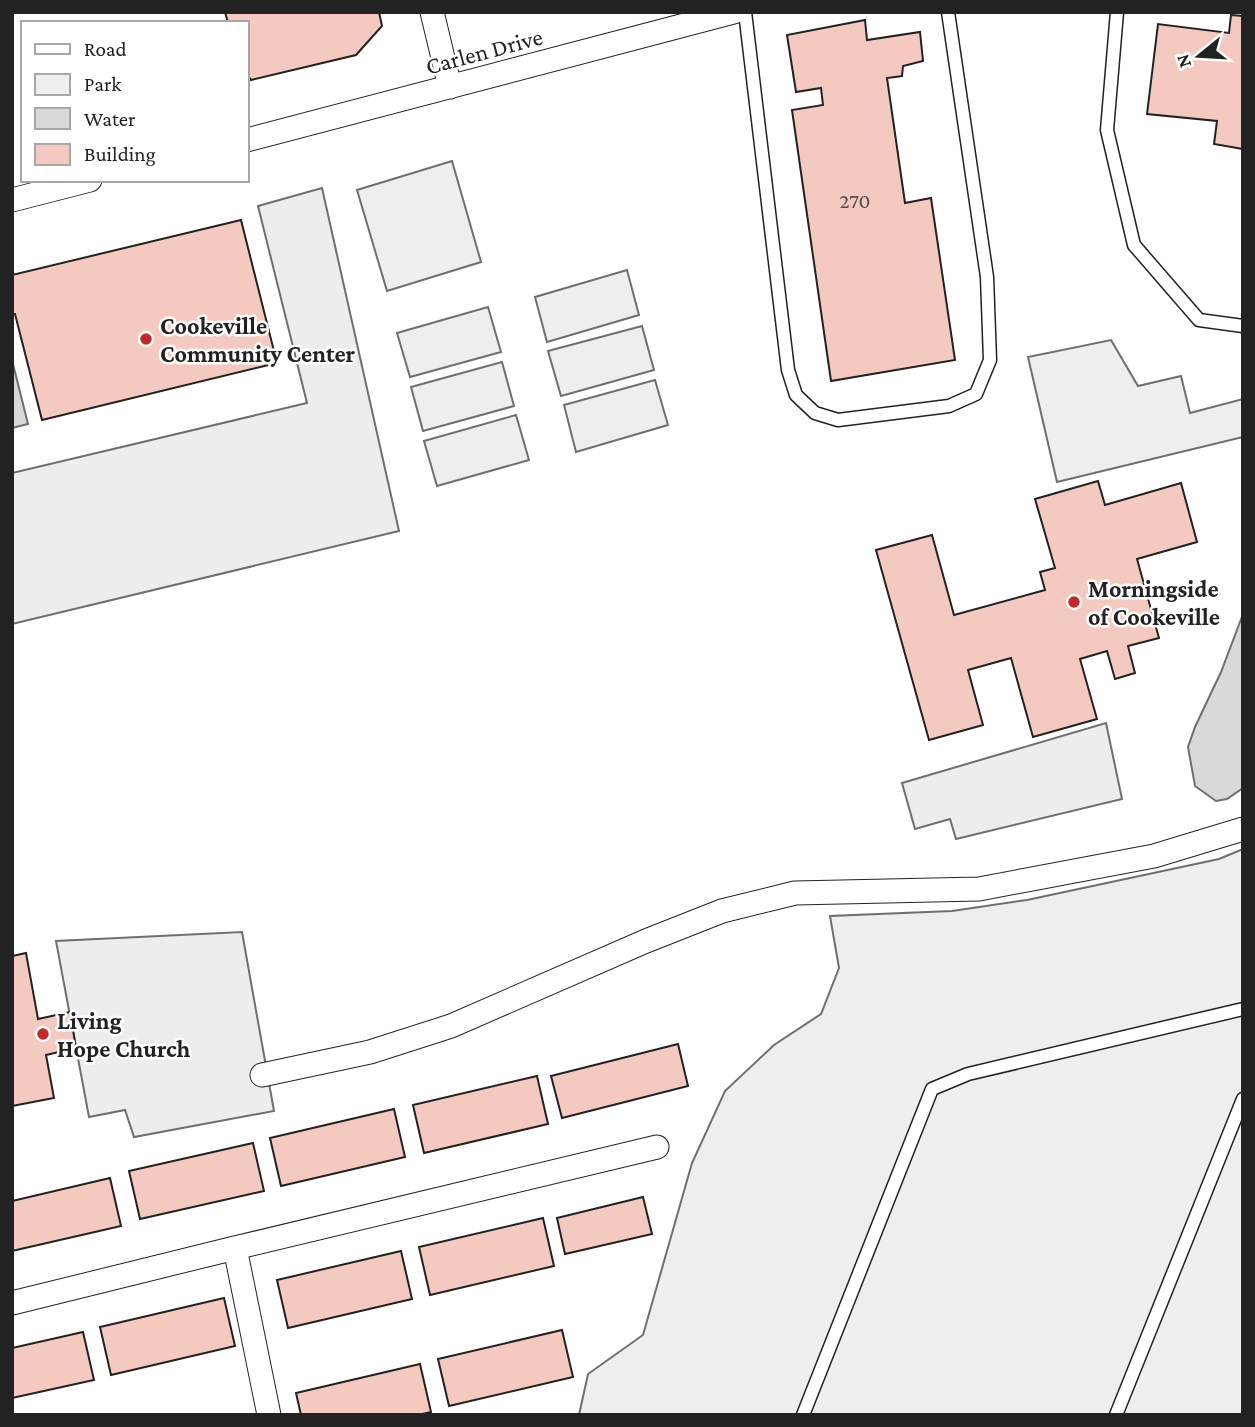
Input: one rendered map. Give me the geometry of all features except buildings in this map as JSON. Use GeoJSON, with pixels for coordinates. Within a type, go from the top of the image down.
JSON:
{"type":"FeatureCollection","features":[{"type":"Feature","properties":{"kind":"street"},"geometry":{"type":"LineString","coordinates":[[432,12],[450,87]]}},
{"type":"Feature","properties":{"kind":"street","name":"Carlen Drive"},"geometry":{"type":"LineString","coordinates":[[248,140],[734,12]]}},
{"type":"Feature","properties":{"kind":"street"},"geometry":{"type":"LineString","coordinates":[[12,201],[83,182]]}},
{"type":"Feature","properties":{"kind":"street"},"geometry":{"type":"LineString","coordinates":[[262,1075],[370,1052],[451,1026],[646,941],[734,908],[795,893],[979,890],[1154,856],[1243,829]]}},
{"type":"Feature","properties":{"kind":"street"},"geometry":{"type":"LineString","coordinates":[[12,1303],[657,1147]]}},
{"type":"Feature","properties":{"kind":"street"},"geometry":{"type":"LineString","coordinates":[[235,1248],[269,1415]]}},
{"type":"Feature","properties":{"kind":"lane"},"geometry":{"type":"LineString","coordinates":[[745,12],[788,370],[796,395],[815,413],[838,420],[949,406],[976,394],[990,360],[987,277],[948,12]]}},
{"type":"Feature","properties":{"kind":"lane"},"geometry":{"type":"LineString","coordinates":[[1117,12],[1107,130],[1134,245],[1199,320],[1243,326]]}},
{"type":"Feature","properties":{"kind":"lane"},"geometry":{"type":"LineString","coordinates":[[803,1415],[932,1090],[968,1074],[1243,1009]]}},
{"type":"Feature","properties":{"kind":"lane"},"geometry":{"type":"LineString","coordinates":[[1116,1415],[1243,1098]]}},
{"type":"Feature","properties":{"kind":"green space"},"geometry":{"type":"Polygon","coordinates":[[[452,161],[481,262],[387,291],[357,190],[452,161]]]}},
{"type":"Feature","properties":{"kind":"green space"},"geometry":{"type":"Polygon","coordinates":[[[627,270],[639,315],[547,342],[535,297],[627,270]]]}},
{"type":"Feature","properties":{"kind":"green space"},"geometry":{"type":"Polygon","coordinates":[[[488,307],[501,352],[410,377],[397,333],[488,307]]]}},
{"type":"Feature","properties":{"kind":"green space"},"geometry":{"type":"Polygon","coordinates":[[[642,326],[654,370],[561,396],[548,351],[642,326]]]}},
{"type":"Feature","properties":{"kind":"green space"},"geometry":{"type":"Polygon","coordinates":[[[1111,340],[1138,386],[1181,376],[1190,413],[1243,399],[1243,437],[1057,482],[1028,357],[1111,340]]]}},
{"type":"Feature","properties":{"kind":"green space"},"geometry":{"type":"Polygon","coordinates":[[[502,362],[514,406],[423,431],[411,387],[502,362]]]}},
{"type":"Feature","properties":{"kind":"green space"},"geometry":{"type":"Polygon","coordinates":[[[655,380],[668,425],[576,452],[564,405],[655,380]]]}},
{"type":"Feature","properties":{"kind":"green space"},"geometry":{"type":"Polygon","coordinates":[[[516,415],[529,460],[437,486],[424,441],[516,415]]]}},
{"type":"Feature","properties":{"kind":"green space"},"geometry":{"type":"Polygon","coordinates":[[[1243,849],[1243,1415],[579,1415],[588,1374],[643,1335],[692,1163],[725,1091],[774,1045],[821,1014],[839,968],[830,916],[952,911],[1027,900],[1219,859],[1243,849]]]}},
{"type":"Feature","properties":{"kind":"shaded area"},"geometry":{"type":"Polygon","coordinates":[[[322,188],[399,531],[12,624],[12,473],[307,403],[258,206],[322,188]]]}},
{"type":"Feature","properties":{"kind":"shaded area"},"geometry":{"type":"Polygon","coordinates":[[[1106,723],[1122,799],[956,839],[950,819],[915,829],[902,783],[1106,723]]]}},
{"type":"Feature","properties":{"kind":"shaded area"},"geometry":{"type":"Polygon","coordinates":[[[242,932],[274,1111],[134,1137],[125,1110],[89,1117],[56,941],[242,932]]]}},
{"type":"Feature","properties":{"kind":"water"},"geometry":{"type":"Polygon","coordinates":[[[12,360],[28,424],[12,428],[12,360]]]}},
{"type":"Feature","properties":{"kind":"water"},"geometry":{"type":"Polygon","coordinates":[[[1243,614],[1243,788],[1227,799],[1216,801],[1195,786],[1188,747],[1243,614]]]}},
{"type":"Feature","properties":{"kind":"place","name":"Cookeville Community Center"},"geometry":{"type":"Point","coordinates":[146,339]}},
{"type":"Feature","properties":{"kind":"place","name":"Morningside of Cookeville"},"geometry":{"type":"Point","coordinates":[1074,602]}},
{"type":"Feature","properties":{"kind":"place","name":"Living Hope Church"},"geometry":{"type":"Point","coordinates":[43,1034]}}]}
